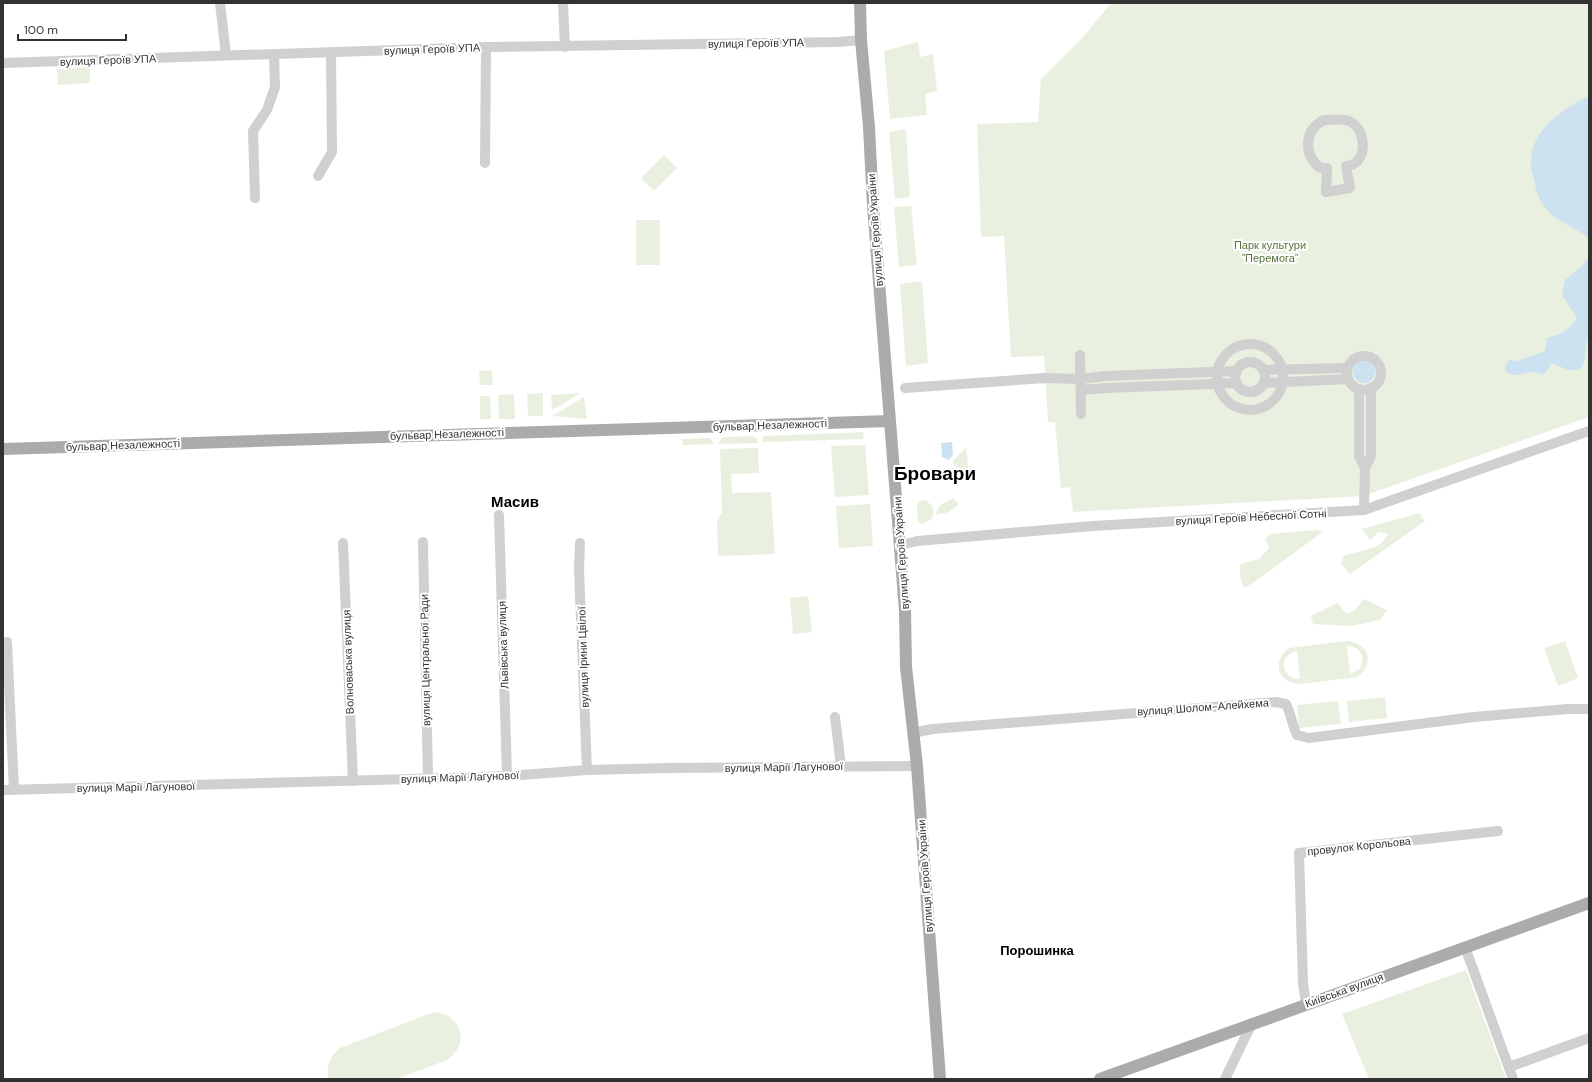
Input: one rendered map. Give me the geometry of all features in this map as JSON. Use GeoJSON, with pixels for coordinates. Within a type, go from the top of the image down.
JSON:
{"type":"FeatureCollection","features":[{"type":"Feature","properties":{"kind":"main road","name":"вулиця Героїв України"},"geometry":{"type":"LineString","coordinates":[[860,3],[860,40],[869,127],[873,206],[901,545],[905,611],[906,667],[916,766],[940,1079]]}},
{"type":"Feature","properties":{"kind":"main road","name":"бульвар Незалежності"},"geometry":{"type":"LineString","coordinates":[[3,449],[890,421]]}},
{"type":"Feature","properties":{"kind":"main road","name":"Київська вулиця"},"geometry":{"type":"LineString","coordinates":[[1100,1079],[1589,902]]}},
{"type":"Feature","properties":{"kind":"street"},"geometry":{"type":"LineString","coordinates":[[220,3],[226,55]]}},
{"type":"Feature","properties":{"kind":"street"},"geometry":{"type":"LineString","coordinates":[[563,3],[565,47]]}},
{"type":"Feature","properties":{"kind":"street","name":"вулиця Героїв УПА"},"geometry":{"type":"LineString","coordinates":[[3,63],[486,47],[838,42],[860,40]]}},
{"type":"Feature","properties":{"kind":"street"},"geometry":{"type":"LineString","coordinates":[[485,163],[486,47]]}},
{"type":"Feature","properties":{"kind":"street"},"geometry":{"type":"LineString","coordinates":[[318,176],[332,152],[331,52]]}},
{"type":"Feature","properties":{"kind":"street"},"geometry":{"type":"LineString","coordinates":[[255,198],[253,131],[268,110],[275,87],[274,54]]}},
{"type":"Feature","properties":{"kind":"street"},"geometry":{"type":"LineString","coordinates":[[1324,120],[1349,120],[1356,126],[1361,134],[1363,147],[1359,160],[1352,166],[1346,166],[1350,188],[1326,192],[1327,168],[1320,168],[1316,165],[1308,152],[1307,143],[1310,134],[1317,123],[1324,120]]}},
{"type":"Feature","properties":{"kind":"street"},"geometry":{"type":"LineString","coordinates":[[1250,343],[1261,345],[1271,351],[1279,360],[1283,370],[1283,382],[1279,394],[1272,402],[1263,408],[1252,410],[1242,409],[1232,405],[1223,397],[1218,384],[1217,372],[1221,360],[1228,352],[1238,346],[1250,343]]}},
{"type":"Feature","properties":{"kind":"street"},"geometry":{"type":"LineString","coordinates":[[1080,355],[1081,414]]}},
{"type":"Feature","properties":{"kind":"street"},"geometry":{"type":"LineString","coordinates":[[1358,356],[1366,356],[1374,359],[1379,366],[1381,374],[1377,384],[1371,388],[1364,390],[1358,389],[1354,387],[1348,379],[1347,368],[1350,362],[1358,356]]}},
{"type":"Feature","properties":{"kind":"street"},"geometry":{"type":"LineString","coordinates":[[1249,362],[1258,364],[1264,370],[1264,383],[1258,390],[1250,392],[1242,390],[1237,383],[1235,376],[1240,366],[1249,362]]}},
{"type":"Feature","properties":{"kind":"street"},"geometry":{"type":"LineString","coordinates":[[1264,370],[1347,368]]}},
{"type":"Feature","properties":{"kind":"street"},"geometry":{"type":"LineString","coordinates":[[905,388],[1045,378],[1081,379],[1105,376],[1237,371]]}},
{"type":"Feature","properties":{"kind":"street"},"geometry":{"type":"LineString","coordinates":[[1264,383],[1348,379]]}},
{"type":"Feature","properties":{"kind":"street"},"geometry":{"type":"LineString","coordinates":[[1081,390],[1237,383]]}},
{"type":"Feature","properties":{"kind":"street"},"geometry":{"type":"LineString","coordinates":[[1364,510],[1365,468],[1371,456],[1371,388]]}},
{"type":"Feature","properties":{"kind":"street"},"geometry":{"type":"LineString","coordinates":[[1358,389],[1359,456],[1365,468]]}},
{"type":"Feature","properties":{"kind":"street","name":"вулиця Героїв Небесної Сотні"},"geometry":{"type":"LineString","coordinates":[[901,545],[917,541],[1093,526],[1364,510],[1589,431]]}},
{"type":"Feature","properties":{"kind":"street","name":"Львівська вулиця"},"geometry":{"type":"LineString","coordinates":[[499,515],[507,776]]}},
{"type":"Feature","properties":{"kind":"street","name":"вулиця Центральної Ради"},"geometry":{"type":"LineString","coordinates":[[423,542],[428,778]]}},
{"type":"Feature","properties":{"kind":"street","name":"Волноваська вулиця"},"geometry":{"type":"LineString","coordinates":[[343,543],[353,781]]}},
{"type":"Feature","properties":{"kind":"street","name":"вулиця Ірини Цвілої"},"geometry":{"type":"LineString","coordinates":[[580,543],[587,770]]}},
{"type":"Feature","properties":{"kind":"street"},"geometry":{"type":"LineString","coordinates":[[7,642],[14,790]]}},
{"type":"Feature","properties":{"kind":"street","name":"вулиця Шолом-Алейхема"},"geometry":{"type":"LineString","coordinates":[[913,733],[932,729],[1276,702],[1286,704],[1290,713],[1292,726],[1297,735],[1309,738],[1474,717],[1568,709],[1589,709]]}},
{"type":"Feature","properties":{"kind":"street"},"geometry":{"type":"LineString","coordinates":[[835,717],[841,766]]}},
{"type":"Feature","properties":{"kind":"street","name":"вулиця Марії Лагунової"},"geometry":{"type":"LineString","coordinates":[[3,790],[507,776],[587,770],[916,766]]}},
{"type":"Feature","properties":{"kind":"street","name":"провулок Корольова"},"geometry":{"type":"LineString","coordinates":[[1306,1004],[1303,983],[1299,853],[1498,831]]}},
{"type":"Feature","properties":{"kind":"street"},"geometry":{"type":"LineString","coordinates":[[1464,946],[1513,1079]]}},
{"type":"Feature","properties":{"kind":"street"},"geometry":{"type":"LineString","coordinates":[[1225,1079],[1252,1023]]}},
{"type":"Feature","properties":{"kind":"street"},"geometry":{"type":"LineString","coordinates":[[1508,1067],[1589,1038]]}},
{"type":"Feature","properties":{"kind":"green space","name":"Парк культури \"Перемога\""},"geometry":{"type":"Polygon","coordinates":[[[1111,3],[1589,3],[1589,417],[1363,496],[1073,512],[1070,487],[1061,488],[1055,422],[1048,422],[1044,356],[1011,357],[1004,236],[981,237],[977,124],[1038,122],[1041,79],[1085,35],[1111,3]]]}},
{"type":"Feature","properties":{"kind":"green space"},"geometry":{"type":"Polygon","coordinates":[[[918,42],[920,57],[933,54],[937,91],[925,94],[927,115],[890,119],[884,51],[918,42]]]}},
{"type":"Feature","properties":{"kind":"green space"},"geometry":{"type":"Polygon","coordinates":[[[90,67],[90,83],[58,85],[57,69],[90,67]]]}},
{"type":"Feature","properties":{"kind":"green space"},"geometry":{"type":"Polygon","coordinates":[[[906,129],[910,197],[895,199],[889,132],[906,129]]]}},
{"type":"Feature","properties":{"kind":"green space"},"geometry":{"type":"Polygon","coordinates":[[[664,155],[677,168],[654,191],[641,178],[664,155]]]}},
{"type":"Feature","properties":{"kind":"green space"},"geometry":{"type":"Polygon","coordinates":[[[911,206],[917,265],[899,267],[894,207],[911,206]]]}},
{"type":"Feature","properties":{"kind":"green space"},"geometry":{"type":"Polygon","coordinates":[[[636,220],[660,220],[660,265],[636,265],[636,220]]]}},
{"type":"Feature","properties":{"kind":"green space"},"geometry":{"type":"Polygon","coordinates":[[[922,281],[928,363],[906,366],[900,284],[922,281]]]}},
{"type":"Feature","properties":{"kind":"green space"},"geometry":{"type":"Polygon","coordinates":[[[492,370],[493,385],[480,385],[479,371],[492,370]]]}},
{"type":"Feature","properties":{"kind":"green space"},"geometry":{"type":"Polygon","coordinates":[[[543,393],[543,416],[528,416],[527,394],[543,393]]]}},
{"type":"Feature","properties":{"kind":"green space"},"geometry":{"type":"Polygon","coordinates":[[[581,393],[552,410],[551,395],[581,393]]]}},
{"type":"Feature","properties":{"kind":"green space"},"geometry":{"type":"Polygon","coordinates":[[[514,394],[515,419],[499,419],[498,395],[514,394]]]}},
{"type":"Feature","properties":{"kind":"green space"},"geometry":{"type":"Polygon","coordinates":[[[480,396],[490,396],[491,419],[480,419],[480,396]]]}},
{"type":"Feature","properties":{"kind":"green space"},"geometry":{"type":"Polygon","coordinates":[[[584,397],[587,419],[552,416],[584,397]]]}},
{"type":"Feature","properties":{"kind":"green space"},"geometry":{"type":"Polygon","coordinates":[[[863,432],[864,439],[763,442],[763,438],[765,436],[863,432]]]}},
{"type":"Feature","properties":{"kind":"green space"},"geometry":{"type":"Polygon","coordinates":[[[753,436],[757,438],[758,443],[719,444],[720,440],[724,437],[753,436]]]}},
{"type":"Feature","properties":{"kind":"green space"},"geometry":{"type":"Polygon","coordinates":[[[710,438],[714,444],[683,445],[682,439],[710,438]]]}},
{"type":"Feature","properties":{"kind":"green space"},"geometry":{"type":"Polygon","coordinates":[[[865,445],[869,495],[835,497],[831,446],[865,445]]]}},
{"type":"Feature","properties":{"kind":"green space"},"geometry":{"type":"Polygon","coordinates":[[[966,447],[969,475],[961,475],[952,462],[966,447]]]}},
{"type":"Feature","properties":{"kind":"green space"},"geometry":{"type":"Polygon","coordinates":[[[758,448],[759,473],[731,474],[732,493],[771,492],[775,554],[718,556],[717,521],[722,512],[720,449],[758,448]]]}},
{"type":"Feature","properties":{"kind":"green space"},"geometry":{"type":"Polygon","coordinates":[[[953,498],[959,504],[949,512],[936,515],[940,506],[953,498]]]}},
{"type":"Feature","properties":{"kind":"green space"},"geometry":{"type":"Polygon","coordinates":[[[924,500],[932,506],[934,513],[930,520],[922,524],[918,522],[917,505],[920,501],[924,500]]]}},
{"type":"Feature","properties":{"kind":"green space"},"geometry":{"type":"Polygon","coordinates":[[[870,504],[873,546],[839,548],[836,506],[870,504]]]}},
{"type":"Feature","properties":{"kind":"green space"},"geometry":{"type":"Polygon","coordinates":[[[1419,513],[1425,521],[1350,574],[1341,564],[1344,555],[1379,545],[1388,534],[1379,532],[1370,540],[1362,529],[1419,513]]]}},
{"type":"Feature","properties":{"kind":"green space"},"geometry":{"type":"Polygon","coordinates":[[[1315,530],[1324,531],[1244,588],[1240,576],[1240,564],[1259,559],[1269,548],[1265,538],[1271,534],[1315,530]]]}},
{"type":"Feature","properties":{"kind":"green space"},"geometry":{"type":"Polygon","coordinates":[[[808,596],[812,632],[793,634],[790,598],[808,596]]]}},
{"type":"Feature","properties":{"kind":"green space"},"geometry":{"type":"Polygon","coordinates":[[[1364,599],[1387,610],[1380,620],[1351,626],[1313,624],[1311,616],[1338,603],[1346,614],[1354,611],[1364,599]]]}},
{"type":"Feature","properties":{"kind":"green space"},"geometry":{"type":"Polygon","coordinates":[[[1347,641],[1360,646],[1365,650],[1368,660],[1367,666],[1358,677],[1300,684],[1292,683],[1282,676],[1279,665],[1280,659],[1289,648],[1347,641]],[[1347,646],[1350,674],[1360,669],[1363,658],[1357,649],[1347,646]],[[1297,651],[1291,653],[1287,657],[1284,661],[1284,666],[1288,675],[1293,678],[1300,679],[1297,651]]]}},
{"type":"Feature","properties":{"kind":"green space"},"geometry":{"type":"Polygon","coordinates":[[[1565,641],[1578,678],[1558,686],[1544,648],[1565,641]]]}},
{"type":"Feature","properties":{"kind":"green space"},"geometry":{"type":"Polygon","coordinates":[[[1385,697],[1387,718],[1349,722],[1347,701],[1385,697]]]}},
{"type":"Feature","properties":{"kind":"green space"},"geometry":{"type":"Polygon","coordinates":[[[1338,701],[1341,724],[1299,728],[1297,705],[1338,701]]]}},
{"type":"Feature","properties":{"kind":"green space"},"geometry":{"type":"Polygon","coordinates":[[[1466,970],[1506,1079],[1369,1079],[1342,1014],[1466,970]]]}},
{"type":"Feature","properties":{"kind":"green space"},"geometry":{"type":"Polygon","coordinates":[[[437,1012],[446,1015],[453,1020],[460,1032],[458,1047],[454,1054],[447,1060],[397,1079],[329,1079],[329,1062],[340,1048],[437,1012]]]}},
{"type":"Feature","properties":{"kind":"water"},"geometry":{"type":"Polygon","coordinates":[[[1585,98],[1589,98],[1589,240],[1547,210],[1538,196],[1531,165],[1535,142],[1548,124],[1556,116],[1585,98]]]}},
{"type":"Feature","properties":{"kind":"water"},"geometry":{"type":"Polygon","coordinates":[[[1589,257],[1589,334],[1583,365],[1580,369],[1574,370],[1566,369],[1551,363],[1548,370],[1544,374],[1528,372],[1518,375],[1511,375],[1508,373],[1505,370],[1506,364],[1510,360],[1517,361],[1545,351],[1547,338],[1560,334],[1570,327],[1577,318],[1562,295],[1565,280],[1581,267],[1589,257]]]}},
{"type":"Feature","properties":{"kind":"water"},"geometry":{"type":"Polygon","coordinates":[[[1364,361],[1372,364],[1375,372],[1372,380],[1364,383],[1356,380],[1353,372],[1356,364],[1364,361]]]}},
{"type":"Feature","properties":{"kind":"water"},"geometry":{"type":"Polygon","coordinates":[[[952,442],[953,455],[949,460],[942,457],[941,443],[952,442]]]}},
{"type":"Feature","properties":{"kind":"district","name":"Бровари"},"geometry":{"type":"Point","coordinates":[935,473]}},
{"type":"Feature","properties":{"kind":"district","name":"Масив"},"geometry":{"type":"Point","coordinates":[515,502]}},
{"type":"Feature","properties":{"kind":"district","name":"Порошинка"},"geometry":{"type":"Point","coordinates":[1037,950]}}]}
